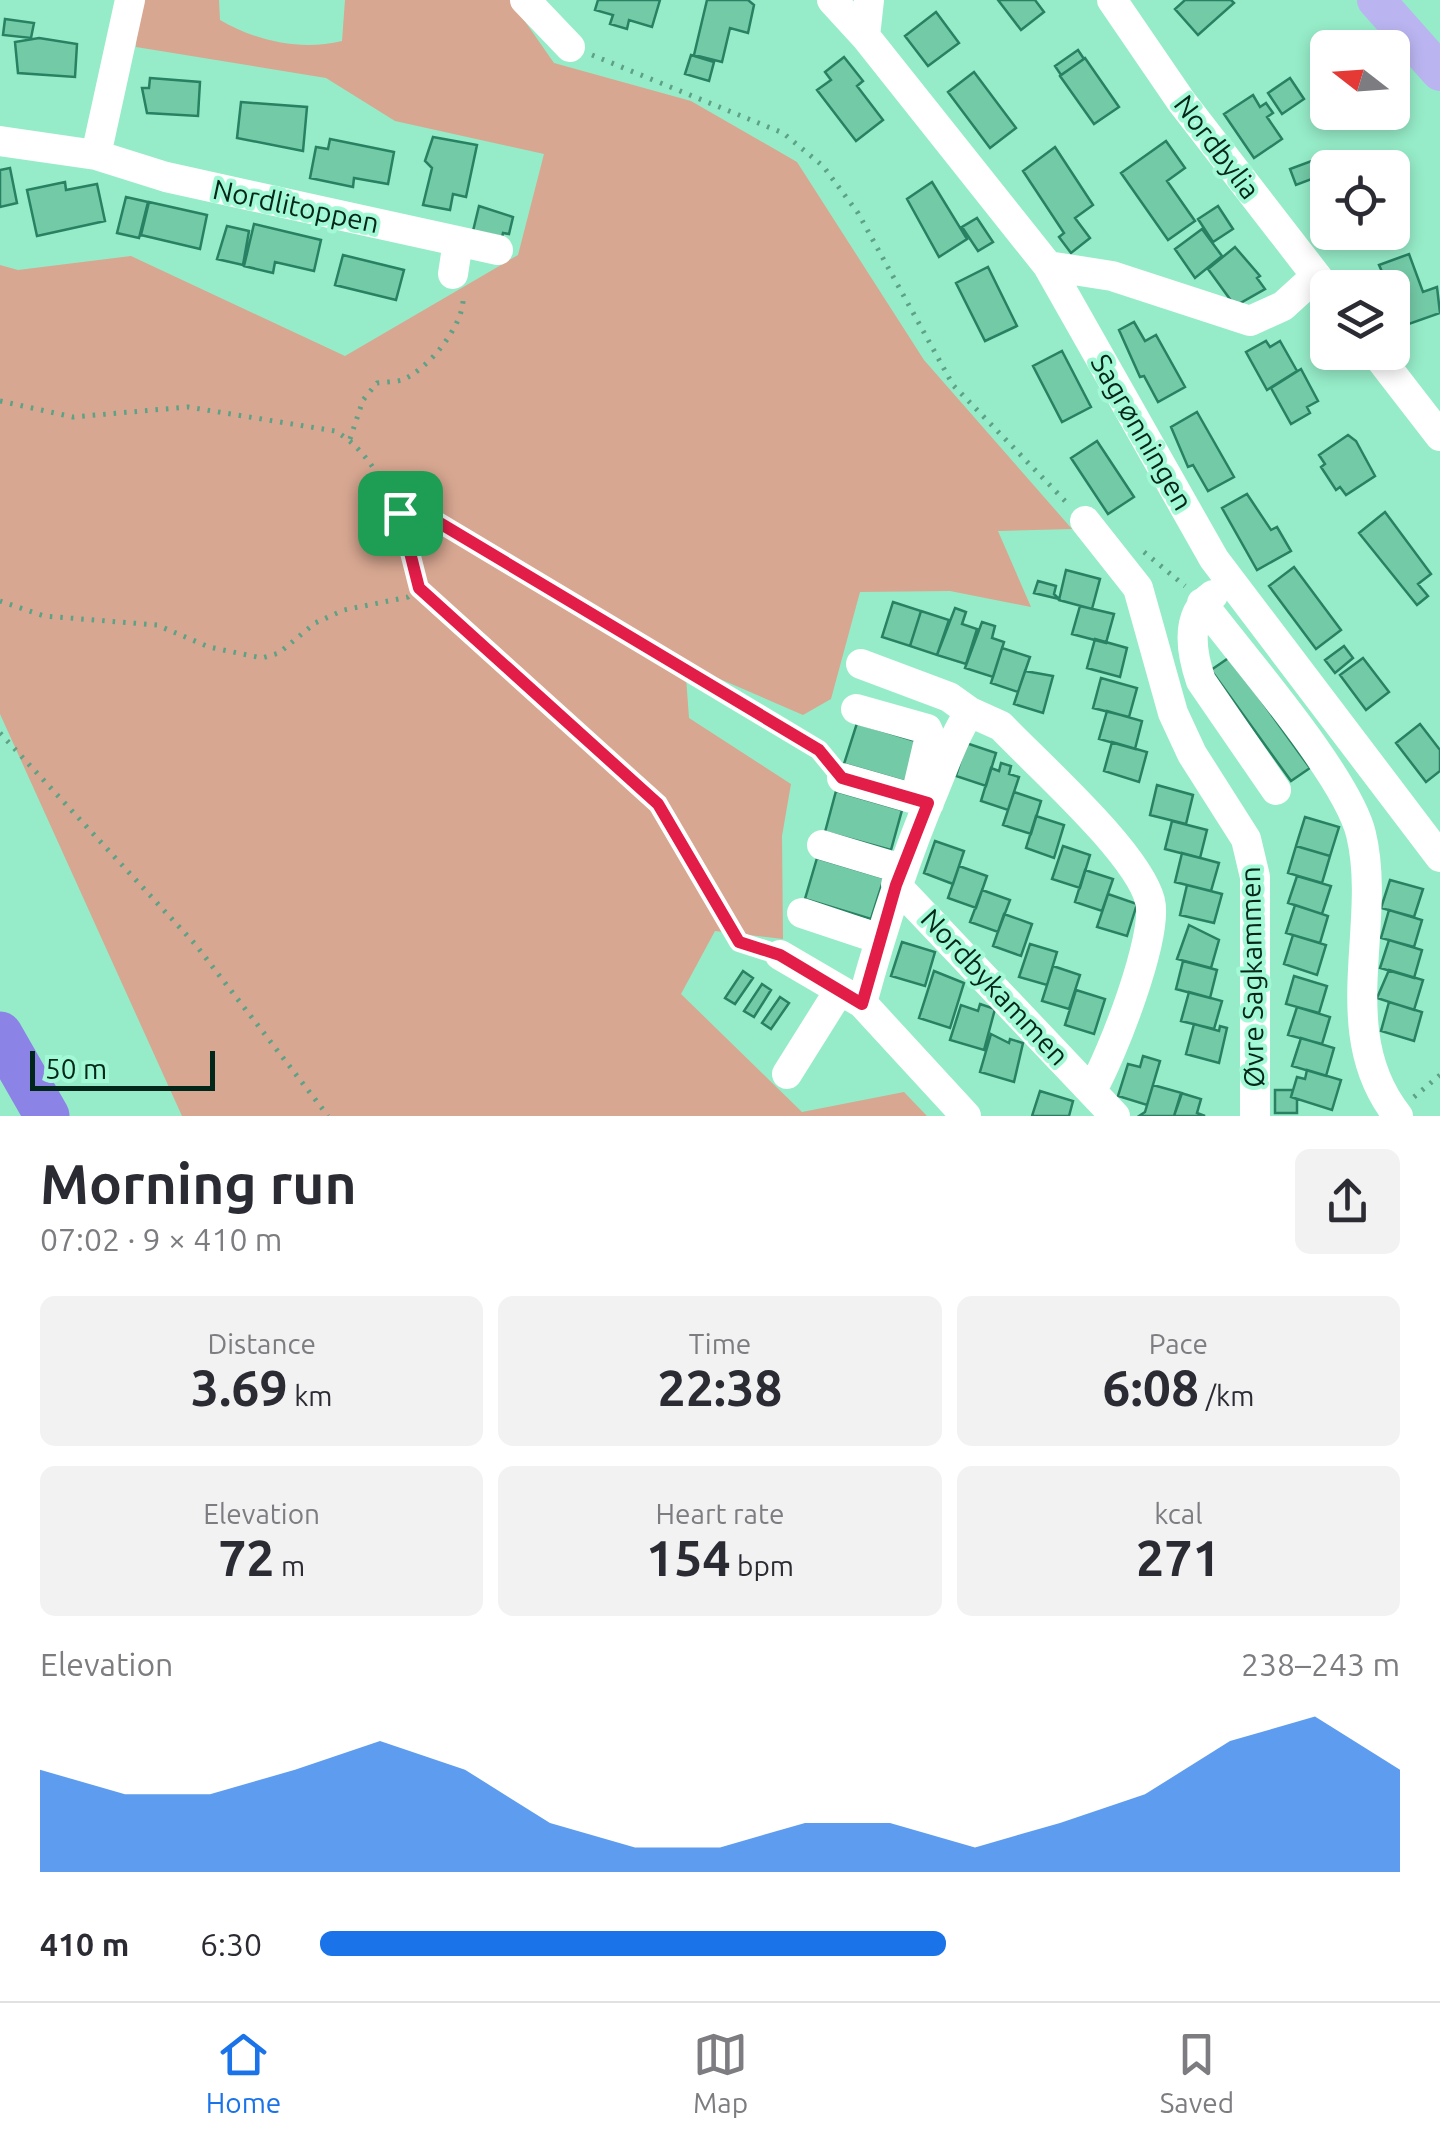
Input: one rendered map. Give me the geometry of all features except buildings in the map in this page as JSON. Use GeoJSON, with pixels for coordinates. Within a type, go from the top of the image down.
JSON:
{"type":"FeatureCollection","features":[{"type":"Feature","properties":{"kind":"highway"},"geometry":{"type":"LineString","coordinates":[[0,1034],[47,1116]]}},
{"type":"Feature","properties":{"kind":"main road"},"geometry":{"type":"LineString","coordinates":[[1376,0],[1440,72]]}},
{"type":"Feature","properties":{"kind":"street"},"geometry":{"type":"LineString","coordinates":[[96,154],[130,0]]}},
{"type":"Feature","properties":{"kind":"street"},"geometry":{"type":"LineString","coordinates":[[525,0],[570,47]]}},
{"type":"Feature","properties":{"kind":"street","name":"Sagrønningen"},"geometry":{"type":"LineString","coordinates":[[832,0],[866,36],[1048,266],[1214,558],[1440,857]]}},
{"type":"Feature","properties":{"kind":"street"},"geometry":{"type":"LineString","coordinates":[[866,36],[869,0]]}},
{"type":"Feature","properties":{"kind":"street","name":"Nordbylia"},"geometry":{"type":"LineString","coordinates":[[1112,0],[1181,101],[1312,270]]}},
{"type":"Feature","properties":{"kind":"street","name":"Nordlitoppen"},"geometry":{"type":"LineString","coordinates":[[0,141],[96,154],[166,177],[498,250]]}},
{"type":"Feature","properties":{"kind":"street"},"geometry":{"type":"LineString","coordinates":[[452,274],[458,241]]}},
{"type":"Feature","properties":{"kind":"street"},"geometry":{"type":"LineString","coordinates":[[1048,266],[1112,276],[1250,321],[1310,290]]}},
{"type":"Feature","properties":{"kind":"street"},"geometry":{"type":"LineString","coordinates":[[1390,370],[1440,436]]}},
{"type":"Feature","properties":{"kind":"street","name":"Øvre Sagkammen"},"geometry":{"type":"LineString","coordinates":[[1085,522],[1138,588],[1173,713],[1192,754],[1246,839],[1255,877],[1254,1116]]}},
{"type":"Feature","properties":{"kind":"street"},"geometry":{"type":"LineString","coordinates":[[1232,581],[1202,602],[1192,638],[1201,682],[1276,790]]}},
{"type":"Feature","properties":{"kind":"street"},"geometry":{"type":"LineString","coordinates":[[1202,602],[1341,789],[1361,832],[1364,907],[1360,970],[1364,1028],[1380,1088],[1398,1116]]}},
{"type":"Feature","properties":{"kind":"street","name":"Nordbykammen"},"geometry":{"type":"LineString","coordinates":[[862,664],[949,697],[1001,726],[1134,866],[1150,899],[1150,925],[1112,1055],[1092,1090]]}},
{"type":"Feature","properties":{"kind":"street"},"geometry":{"type":"LineString","coordinates":[[842,778],[922,801],[930,736],[927,730],[856,709]]}},
{"type":"Feature","properties":{"kind":"street","name":"Nordbykammen"},"geometry":{"type":"LineString","coordinates":[[787,1074],[850,997],[880,939],[922,801],[970,712]]}},
{"type":"Feature","properties":{"kind":"street"},"geometry":{"type":"LineString","coordinates":[[822,844],[899,877]]}},
{"type":"Feature","properties":{"kind":"street","name":"Nordbykammen"},"geometry":{"type":"LineString","coordinates":[[899,877],[1115,1116]]}},
{"type":"Feature","properties":{"kind":"street"},"geometry":{"type":"LineString","coordinates":[[802,913],[880,939]]}},
{"type":"Feature","properties":{"kind":"street"},"geometry":{"type":"LineString","coordinates":[[780,955],[850,997],[966,1116]]}},
{"type":"Feature","properties":{"kind":"path"},"geometry":{"type":"LineString","coordinates":[[570,47],[644,72],[784,132],[823,166],[858,213],[953,385],[1085,522],[1158,559],[1202,602]]}},
{"type":"Feature","properties":{"kind":"path"},"geometry":{"type":"LineString","coordinates":[[350,439],[363,400],[377,382],[401,380],[423,367],[462,315],[464,300],[452,274]]}},
{"type":"Feature","properties":{"kind":"path"},"geometry":{"type":"LineString","coordinates":[[0,401],[73,417],[188,407],[303,424],[350,439],[400,513],[419,588],[658,804],[739,942],[780,955]]}},
{"type":"Feature","properties":{"kind":"path"},"geometry":{"type":"LineString","coordinates":[[400,513],[438,522],[558,590],[819,750],[842,778]]}},
{"type":"Feature","properties":{"kind":"path"},"geometry":{"type":"LineString","coordinates":[[0,600],[44,616],[158,625],[209,647],[262,658],[280,653],[315,623],[344,610],[408,598],[419,588]]}},
{"type":"Feature","properties":{"kind":"path"},"geometry":{"type":"LineString","coordinates":[[0,733],[195,944],[328,1116]]}},
{"type":"Feature","properties":{"kind":"shaded area"},"geometry":{"type":"Polygon","coordinates":[[[137,0],[219,0],[220,20],[234,27],[263,39],[310,45],[342,41],[345,0],[510,0],[554,63],[691,101],[797,162],[924,360],[1072,529],[998,531],[1031,607],[950,591],[860,592],[831,699],[803,715],[706,673],[686,677],[689,718],[791,784],[782,836],[783,939],[715,931],[681,994],[802,1112],[904,1092],[927,1116],[182,1116],[0,714],[0,265],[18,270],[131,256],[345,356],[518,255],[544,154],[395,121],[326,78],[136,47],[137,0]]]}},
{"type":"Feature","properties":{"kind":"route"},"geometry":{"type":"LineString","coordinates":[[400,513],[438,522],[558,590],[819,750],[842,778],[928,803],[896,885],[862,1004],[780,955],[739,942],[658,804],[419,588],[400,513]]}}]}
